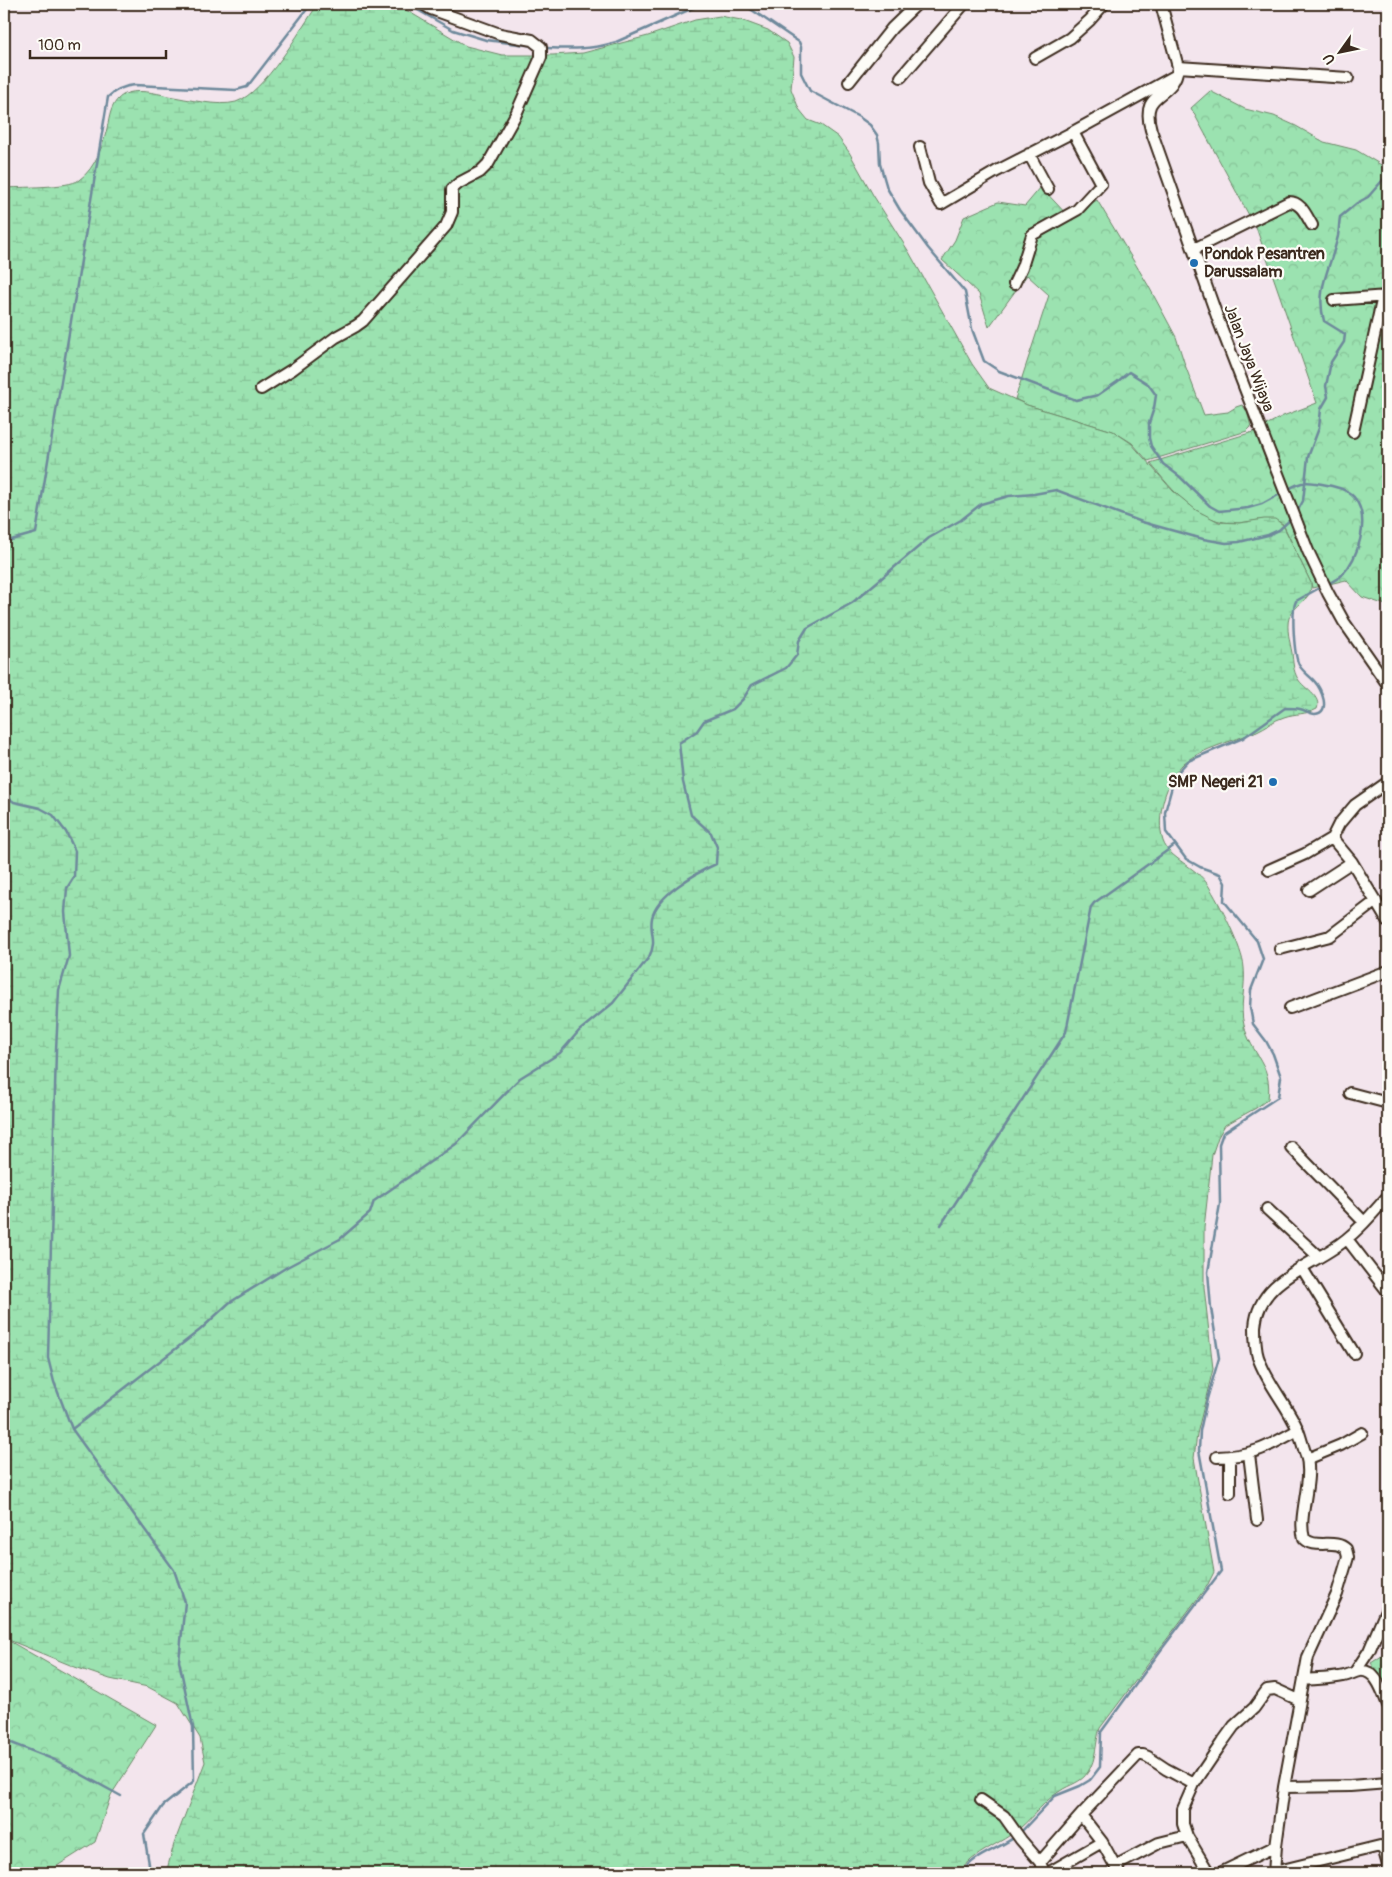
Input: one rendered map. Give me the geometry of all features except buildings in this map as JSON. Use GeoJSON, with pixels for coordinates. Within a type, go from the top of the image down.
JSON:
{"type":"FeatureCollection","features":[{"type":"Feature","properties":{"kind":"street"},"geometry":{"type":"LineString","coordinates":[[261,389],[293,369],[336,337],[363,321],[446,226],[452,212],[452,189],[480,172],[488,164],[516,114],[541,57],[541,47],[532,40],[500,34],[423,4]]}},
{"type":"Feature","properties":{"kind":"street"},"geometry":{"type":"LineString","coordinates":[[849,82],[892,28],[917,4]]}},
{"type":"Feature","properties":{"kind":"street"},"geometry":{"type":"LineString","coordinates":[[901,77],[964,4]]}},
{"type":"Feature","properties":{"kind":"street"},"geometry":{"type":"LineString","coordinates":[[1035,58],[1070,38],[1104,4]]}},
{"type":"Feature","properties":{"kind":"street"},"geometry":{"type":"LineString","coordinates":[[1161,4],[1177,71]]}},
{"type":"Feature","properties":{"kind":"street"},"geometry":{"type":"LineString","coordinates":[[920,147],[929,183],[941,204],[1029,154],[1073,132],[1177,71],[1348,78]]}},
{"type":"Feature","properties":{"kind":"street","name":"Jalan Jaya Wijaya"},"geometry":{"type":"LineString","coordinates":[[1177,71],[1168,87],[1150,104],[1148,118],[1219,322],[1295,520],[1328,594],[1359,645],[1388,685]]}},
{"type":"Feature","properties":{"kind":"street"},"geometry":{"type":"LineString","coordinates":[[1014,284],[1022,267],[1032,235],[1077,210],[1101,184],[1073,132]]}},
{"type":"Feature","properties":{"kind":"street"},"geometry":{"type":"LineString","coordinates":[[1029,154],[1048,189]]}},
{"type":"Feature","properties":{"kind":"street"},"geometry":{"type":"LineString","coordinates":[[1194,249],[1289,202],[1299,205],[1312,225]]}},
{"type":"Feature","properties":{"kind":"street"},"geometry":{"type":"LineString","coordinates":[[1334,300],[1386,296],[1353,432]]}},
{"type":"Feature","properties":{"kind":"street"},"geometry":{"type":"LineString","coordinates":[[1269,870],[1304,854],[1332,838],[1339,824],[1355,805],[1388,782]]}},
{"type":"Feature","properties":{"kind":"street"},"geometry":{"type":"LineString","coordinates":[[1332,838],[1352,862],[1388,922]]}},
{"type":"Feature","properties":{"kind":"street"},"geometry":{"type":"LineString","coordinates":[[1309,890],[1352,862]]}},
{"type":"Feature","properties":{"kind":"street"},"geometry":{"type":"LineString","coordinates":[[1280,948],[1330,936],[1376,901]]}},
{"type":"Feature","properties":{"kind":"street"},"geometry":{"type":"LineString","coordinates":[[1290,1008],[1388,971]]}},
{"type":"Feature","properties":{"kind":"street"},"geometry":{"type":"LineString","coordinates":[[1350,1093],[1388,1103]]}},
{"type":"Feature","properties":{"kind":"street"},"geometry":{"type":"LineString","coordinates":[[1291,1147],[1364,1222]]}},
{"type":"Feature","properties":{"kind":"street"},"geometry":{"type":"LineString","coordinates":[[1388,1196],[1347,1238],[1302,1268],[1283,1278],[1267,1294],[1260,1305],[1256,1317],[1255,1333],[1258,1355],[1265,1373],[1298,1430],[1307,1459],[1307,1491],[1302,1529],[1304,1538],[1313,1543],[1340,1544],[1346,1549],[1348,1557],[1337,1594],[1308,1657],[1284,1788],[1274,1872],[1380,1846],[1384,1851],[1388,1865]]}},
{"type":"Feature","properties":{"kind":"street"},"geometry":{"type":"LineString","coordinates":[[1267,1209],[1319,1257]]}},
{"type":"Feature","properties":{"kind":"street"},"geometry":{"type":"LineString","coordinates":[[1347,1238],[1388,1292]]}},
{"type":"Feature","properties":{"kind":"street"},"geometry":{"type":"LineString","coordinates":[[1302,1268],[1354,1353]]}},
{"type":"Feature","properties":{"kind":"street"},"geometry":{"type":"LineString","coordinates":[[1217,1457],[1230,1457],[1258,1451],[1298,1430]]}},
{"type":"Feature","properties":{"kind":"street"},"geometry":{"type":"LineString","coordinates":[[1307,1459],[1341,1445],[1362,1433]]}},
{"type":"Feature","properties":{"kind":"street"},"geometry":{"type":"LineString","coordinates":[[1249,1454],[1257,1520]]}},
{"type":"Feature","properties":{"kind":"street"},"geometry":{"type":"LineString","coordinates":[[1230,1457],[1230,1493]]}},
{"type":"Feature","properties":{"kind":"street"},"geometry":{"type":"LineString","coordinates":[[1355,1672],[1369,1651],[1387,1612]]}},
{"type":"Feature","properties":{"kind":"street"},"geometry":{"type":"LineString","coordinates":[[1304,1680],[1342,1677],[1355,1672],[1365,1671],[1370,1673],[1376,1680],[1388,1705]]}},
{"type":"Feature","properties":{"kind":"street"},"geometry":{"type":"LineString","coordinates":[[1209,1873],[1182,1824],[1183,1809],[1194,1784],[1234,1726],[1254,1708],[1267,1690],[1274,1690],[1299,1700]]}},
{"type":"Feature","properties":{"kind":"street"},"geometry":{"type":"LineString","coordinates":[[1040,1862],[1081,1815],[1140,1754],[1194,1784]]}},
{"type":"Feature","properties":{"kind":"street"},"geometry":{"type":"LineString","coordinates":[[1284,1788],[1388,1783]]}},
{"type":"Feature","properties":{"kind":"street"},"geometry":{"type":"LineString","coordinates":[[981,1800],[1004,1816],[1040,1862],[1044,1873]]}},
{"type":"Feature","properties":{"kind":"street"},"geometry":{"type":"LineString","coordinates":[[1081,1815],[1102,1842],[1117,1870],[1159,1843],[1187,1836]]}},
{"type":"Feature","properties":{"kind":"street"},"geometry":{"type":"LineString","coordinates":[[1048,1873],[1102,1842]]}},
{"type":"Feature","properties":{"kind":"street"},"geometry":{"type":"LineString","coordinates":[[1220,1873],[1276,1846]]}},
{"type":"Feature","properties":{"kind":"green space"},"geometry":{"type":"Polygon","coordinates":[[[318,4],[399,4],[466,46],[502,55],[583,53],[648,36],[695,20],[720,16],[741,20],[768,30],[787,43],[794,57],[791,89],[799,109],[808,120],[821,125],[838,137],[849,152],[873,195],[909,252],[972,364],[989,388],[1027,405],[1113,431],[1131,443],[1173,491],[1196,510],[1219,522],[1239,523],[1275,519],[1283,525],[1311,583],[1309,594],[1291,613],[1288,631],[1295,673],[1301,683],[1315,696],[1318,704],[1317,709],[1280,718],[1257,731],[1209,749],[1191,758],[1184,763],[1172,779],[1161,810],[1161,831],[1166,847],[1197,873],[1208,885],[1240,949],[1244,968],[1242,1011],[1244,1025],[1251,1044],[1264,1068],[1269,1087],[1268,1099],[1225,1125],[1218,1137],[1212,1155],[1204,1228],[1204,1287],[1213,1369],[1197,1434],[1194,1458],[1214,1572],[1207,1586],[1100,1728],[1093,1761],[1085,1776],[1044,1803],[1020,1828],[972,1859],[959,1873],[166,1873],[174,1844],[205,1762],[200,1738],[178,1703],[148,1687],[110,1679],[4,1638],[4,188],[55,186],[79,180],[95,162],[114,104],[120,97],[128,93],[146,92],[220,104],[236,102],[247,96],[259,86],[281,59],[318,4]]]}},
{"type":"Feature","properties":{"kind":"green space"},"geometry":{"type":"Polygon","coordinates":[[[1210,91],[1245,109],[1274,116],[1324,142],[1356,150],[1388,169],[1388,608],[1386,605],[1362,597],[1346,580],[1312,588],[1283,524],[1267,519],[1239,523],[1211,518],[1199,512],[1178,495],[1150,463],[1253,432],[1283,416],[1317,403],[1257,230],[1191,108],[1210,91]]]}},
{"type":"Feature","properties":{"kind":"green space"},"geometry":{"type":"Polygon","coordinates":[[[1041,187],[1069,217],[1097,200],[1148,285],[1176,337],[1204,415],[1228,412],[1242,405],[1247,411],[1251,427],[1247,431],[1148,461],[1132,443],[1113,431],[1027,405],[1015,399],[1049,295],[1027,275],[989,327],[979,294],[942,260],[955,240],[964,217],[998,202],[1025,206],[1041,187]]]}},
{"type":"Feature","properties":{"kind":"green space"},"geometry":{"type":"Polygon","coordinates":[[[4,1638],[156,1725],[111,1795],[95,1842],[46,1873],[15,1873],[4,1863],[4,1742],[6,1740],[4,1728],[4,1638]]]}},
{"type":"Feature","properties":{"kind":"green space"},"geometry":{"type":"Polygon","coordinates":[[[1388,1652],[1388,1688],[1371,1663],[1388,1652]]]}},
{"type":"Feature","properties":{"kind":"waterway"},"geometry":{"type":"LineString","coordinates":[[4,542],[36,533],[108,97],[120,88],[135,85],[236,90],[247,87],[311,4]]}},
{"type":"Feature","properties":{"kind":"waterway"},"geometry":{"type":"LineString","coordinates":[[407,4],[453,30],[486,40],[535,46]]}},
{"type":"Feature","properties":{"kind":"waterway"},"geometry":{"type":"LineString","coordinates":[[545,48],[563,49],[607,45],[702,4]]}},
{"type":"Feature","properties":{"kind":"waterway"},"geometry":{"type":"LineString","coordinates":[[743,4],[799,42],[801,47],[801,73],[810,91],[859,117],[870,125],[877,135],[880,164],[887,188],[900,210],[928,248],[965,292],[972,329],[984,361],[999,371],[1076,400],[1098,395],[1129,372],[1148,384],[1156,395],[1149,423],[1151,446],[1163,464],[1179,476],[1210,506],[1219,511],[1248,508],[1262,504],[1282,493]]}},
{"type":"Feature","properties":{"kind":"waterway"},"geometry":{"type":"LineString","coordinates":[[1297,512],[1303,501],[1308,457],[1319,428],[1321,409],[1328,397],[1326,386],[1331,362],[1344,342],[1345,334],[1324,321],[1321,299],[1325,278],[1338,236],[1340,217],[1357,203],[1368,197],[1388,174]]}},
{"type":"Feature","properties":{"kind":"waterway"},"geometry":{"type":"LineString","coordinates":[[1287,490],[1297,484],[1306,482],[1335,487],[1350,494],[1356,500],[1360,509],[1362,528],[1353,559],[1342,575],[1326,585]]}},
{"type":"Feature","properties":{"kind":"waterway"},"geometry":{"type":"LineString","coordinates":[[148,1873],[149,1864],[144,1834],[163,1806],[194,1781],[193,1727],[179,1661],[185,1602],[174,1570],[72,1429],[200,1330],[229,1303],[287,1267],[340,1239],[370,1213],[374,1201],[456,1144],[520,1078],[560,1053],[579,1031],[613,1003],[652,951],[651,924],[655,909],[678,886],[716,864],[717,847],[711,833],[691,815],[683,782],[679,743],[697,731],[704,721],[733,709],[743,699],[752,685],[786,668],[797,655],[799,641],[807,628],[852,603],[929,538],[961,520],[981,504],[1009,496],[1056,490],[1142,522],[1203,539],[1226,543],[1268,535],[1279,530],[1292,518]]}},
{"type":"Feature","properties":{"kind":"waterway"},"geometry":{"type":"LineString","coordinates":[[1020,1833],[1055,1796],[1090,1780],[1100,1767],[1101,1732],[1221,1571],[1199,1450],[1200,1431],[1219,1358],[1211,1308],[1208,1272],[1220,1204],[1219,1144],[1223,1133],[1278,1097],[1281,1077],[1273,1054],[1253,1024],[1250,1007],[1251,990],[1263,959],[1257,941],[1224,901],[1225,883],[1220,874],[1200,867],[1186,859],[1166,832],[1165,812],[1173,783],[1178,772],[1188,761],[1243,738],[1285,708],[1300,709],[1315,714],[1320,713],[1323,709],[1324,700],[1320,689],[1299,665],[1297,660],[1293,623],[1296,601],[1321,587]]}},
{"type":"Feature","properties":{"kind":"waterway"},"geometry":{"type":"LineString","coordinates":[[4,795],[14,802],[40,808],[53,815],[66,832],[75,851],[74,877],[67,888],[65,912],[69,956],[59,990],[48,1358],[54,1382],[72,1429]]}},
{"type":"Feature","properties":{"kind":"waterway"},"geometry":{"type":"LineString","coordinates":[[941,1225],[1066,1032],[1091,907],[1175,845]]}},
{"type":"Feature","properties":{"kind":"waterway"},"geometry":{"type":"LineString","coordinates":[[4,1740],[55,1760],[121,1796]]}},
{"type":"Feature","properties":{"kind":"waterway"},"geometry":{"type":"LineString","coordinates":[[963,1873],[979,1857],[1016,1836]]}},
{"type":"Feature","properties":{"kind":"place","name":"Pondok Pesantren Darussalam"},"geometry":{"type":"Point","coordinates":[1194,263]}},
{"type":"Feature","properties":{"kind":"place","name":"SMP Negeri 21"},"geometry":{"type":"Point","coordinates":[1273,782]}}]}
